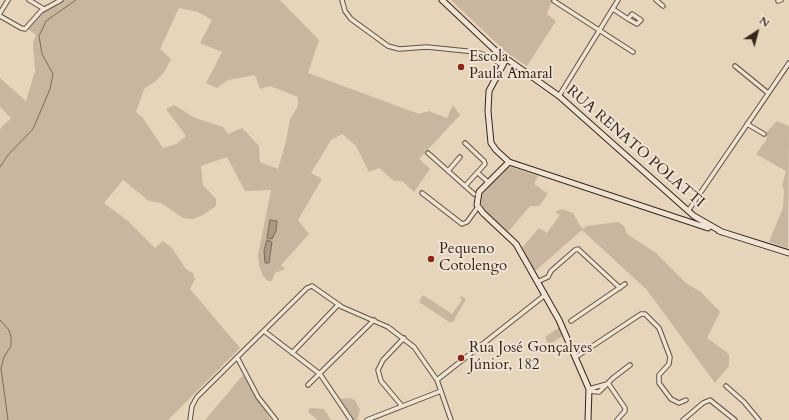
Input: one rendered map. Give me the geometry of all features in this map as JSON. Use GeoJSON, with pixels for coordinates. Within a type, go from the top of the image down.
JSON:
{"type":"FeatureCollection","features":[{"type":"Feature","properties":{"kind":"main road","name":"RUA RENATO POLATTI"},"geometry":{"type":"LineString","coordinates":[[442,0],[497,52],[559,96],[688,211],[703,222],[722,232]]}},
{"type":"Feature","properties":{"kind":"main road"},"geometry":{"type":"LineString","coordinates":[[506,59],[489,90],[488,122],[491,143],[509,162],[789,253]]}},
{"type":"Feature","properties":{"kind":"main road"},"geometry":{"type":"LineString","coordinates":[[509,162],[478,194],[478,207],[514,242],[562,324],[589,390],[588,420]]}},
{"type":"Feature","properties":{"kind":"main road"},"geometry":{"type":"LineString","coordinates":[[680,218],[688,211]]}},
{"type":"Feature","properties":{"kind":"street"},"geometry":{"type":"LineString","coordinates":[[8,0],[0,14],[21,28],[25,29],[44,9],[61,0]]}},
{"type":"Feature","properties":{"kind":"street"},"geometry":{"type":"LineString","coordinates":[[29,0],[44,9]]}},
{"type":"Feature","properties":{"kind":"street"},"geometry":{"type":"LineString","coordinates":[[342,0],[345,10],[355,23],[393,48],[404,49],[433,47],[476,52],[493,58],[502,65]]}},
{"type":"Feature","properties":{"kind":"street"},"geometry":{"type":"LineString","coordinates":[[559,96],[618,0]]}},
{"type":"Feature","properties":{"kind":"street"},"geometry":{"type":"LineString","coordinates":[[656,0],[663,6]]}},
{"type":"Feature","properties":{"kind":"street"},"geometry":{"type":"LineString","coordinates":[[554,1],[633,52]]}},
{"type":"Feature","properties":{"kind":"street"},"geometry":{"type":"LineString","coordinates":[[613,9],[628,19]]}},
{"type":"Feature","properties":{"kind":"street"},"geometry":{"type":"LineString","coordinates":[[493,58],[497,52]]}},
{"type":"Feature","properties":{"kind":"street"},"geometry":{"type":"LineString","coordinates":[[688,211],[789,63]]}},
{"type":"Feature","properties":{"kind":"street"},"geometry":{"type":"LineString","coordinates":[[735,66],[768,93]]}},
{"type":"Feature","properties":{"kind":"street"},"geometry":{"type":"LineString","coordinates":[[747,124],[764,134]]}},
{"type":"Feature","properties":{"kind":"street"},"geometry":{"type":"LineString","coordinates":[[465,143],[485,162],[478,173],[465,186]]}},
{"type":"Feature","properties":{"kind":"street"},"geometry":{"type":"LineString","coordinates":[[428,153],[474,194]]}},
{"type":"Feature","properties":{"kind":"street"},"geometry":{"type":"LineString","coordinates":[[448,171],[460,157]]}},
{"type":"Feature","properties":{"kind":"street"},"geometry":{"type":"LineString","coordinates":[[478,173],[488,182]]}},
{"type":"Feature","properties":{"kind":"street"},"geometry":{"type":"LineString","coordinates":[[422,193],[464,224],[478,207]]}},
{"type":"Feature","properties":{"kind":"street"},"geometry":{"type":"LineString","coordinates":[[537,282],[548,277],[550,271],[574,250],[578,249],[620,288]]}},
{"type":"Feature","properties":{"kind":"street"},"geometry":{"type":"LineString","coordinates":[[571,322],[625,284]]}},
{"type":"Feature","properties":{"kind":"street"},"geometry":{"type":"LineString","coordinates":[[190,420],[195,400],[307,288],[312,286],[338,305],[374,320],[404,338],[417,350],[437,380],[451,420]]}},
{"type":"Feature","properties":{"kind":"street"},"geometry":{"type":"LineString","coordinates":[[437,380],[545,295]]}},
{"type":"Feature","properties":{"kind":"street"},"geometry":{"type":"LineString","coordinates":[[292,352],[338,305]]}},
{"type":"Feature","properties":{"kind":"street"},"geometry":{"type":"LineString","coordinates":[[576,357],[641,314],[645,314],[659,328],[670,357],[669,364],[659,376],[659,383],[671,399],[679,403],[686,400]]}},
{"type":"Feature","properties":{"kind":"street"},"geometry":{"type":"LineString","coordinates":[[308,385],[374,320]]}},
{"type":"Feature","properties":{"kind":"street"},"geometry":{"type":"LineString","coordinates":[[264,331],[320,374],[351,420]]}},
{"type":"Feature","properties":{"kind":"street"},"geometry":{"type":"LineString","coordinates":[[402,406],[381,381],[378,370],[383,360],[404,338]]}},
{"type":"Feature","properties":{"kind":"street"},"geometry":{"type":"LineString","coordinates":[[238,357],[258,397],[276,420]]}},
{"type":"Feature","properties":{"kind":"street"},"geometry":{"type":"LineString","coordinates":[[589,390],[599,392],[630,365]]}},
{"type":"Feature","properties":{"kind":"street"},"geometry":{"type":"LineString","coordinates":[[608,383],[625,408],[625,411],[617,420]]}},
{"type":"Feature","properties":{"kind":"street"},"geometry":{"type":"LineString","coordinates":[[726,386],[744,402],[759,420]]}},
{"type":"Feature","properties":{"kind":"street"},"geometry":{"type":"LineString","coordinates":[[367,420],[441,391]]}},
{"type":"Feature","properties":{"kind":"street"},"geometry":{"type":"LineString","coordinates":[[683,420],[703,403],[712,401],[735,420]]}},
{"type":"Feature","properties":{"kind":"shaded area"},"geometry":{"type":"Polygon","coordinates":[[[64,0],[280,0],[319,40],[308,73],[419,114],[429,111],[447,118],[453,105],[460,115],[419,159],[430,169],[414,192],[402,181],[394,181],[379,168],[369,172],[356,146],[342,134],[331,140],[311,173],[322,179],[298,220],[309,234],[281,265],[285,269],[275,273],[272,281],[268,281],[263,276],[259,266],[258,255],[271,190],[245,191],[227,157],[201,166],[203,185],[216,199],[216,206],[203,215],[193,219],[183,218],[161,203],[149,201],[123,180],[104,203],[128,221],[155,248],[163,241],[172,248],[186,269],[193,273],[195,279],[190,289],[240,348],[168,420],[0,420],[0,129],[11,118],[0,107],[0,78],[26,101],[35,71],[33,42],[36,35],[28,29],[41,13],[64,0]],[[179,8],[160,49],[171,59],[165,71],[157,80],[144,89],[136,112],[143,118],[163,148],[176,144],[186,136],[166,109],[174,105],[195,118],[223,127],[228,134],[242,128],[259,146],[260,162],[278,169],[286,141],[290,119],[298,106],[298,97],[270,86],[260,89],[255,75],[228,80],[217,88],[206,83],[222,52],[200,43],[212,20],[198,12],[179,8]]]}},
{"type":"Feature","properties":{"kind":"shaded area"},"geometry":{"type":"Polygon","coordinates":[[[451,0],[552,0],[547,14],[556,21],[527,66],[507,53],[451,0]]]}},
{"type":"Feature","properties":{"kind":"shaded area"},"geometry":{"type":"Polygon","coordinates":[[[777,121],[789,126],[788,248],[769,242],[783,208],[784,190],[782,185],[786,171],[756,154],[767,139],[766,133],[777,121]]]}},
{"type":"Feature","properties":{"kind":"shaded area"},"geometry":{"type":"Polygon","coordinates":[[[508,166],[538,176],[534,184],[548,194],[539,206],[530,206],[508,232],[484,210],[480,200],[483,191],[508,166]]]}},
{"type":"Feature","properties":{"kind":"shaded area"},"geometry":{"type":"Polygon","coordinates":[[[562,209],[573,213],[582,229],[587,226],[618,222],[624,226],[627,234],[656,253],[686,283],[701,292],[720,312],[707,338],[729,354],[729,366],[715,383],[647,290],[582,230],[534,272],[521,249],[539,228],[547,233],[560,215],[555,212],[562,209]]]}},
{"type":"Feature","properties":{"kind":"shaded area"},"geometry":{"type":"Polygon","coordinates":[[[270,220],[277,221],[276,231],[272,239],[267,238],[270,220]]]}},
{"type":"Feature","properties":{"kind":"shaded area"},"geometry":{"type":"Polygon","coordinates":[[[267,240],[272,242],[269,263],[265,263],[264,250],[267,240]]]}},
{"type":"Feature","properties":{"kind":"shaded area"},"geometry":{"type":"Polygon","coordinates":[[[423,295],[452,314],[462,300],[460,298],[461,296],[466,299],[453,322],[449,322],[419,302],[423,295]]]}},
{"type":"Feature","properties":{"kind":"shaded area"},"geometry":{"type":"Polygon","coordinates":[[[560,327],[564,335],[549,345],[545,337],[560,327]]]}},
{"type":"Feature","properties":{"kind":"shaded area"},"geometry":{"type":"Polygon","coordinates":[[[243,375],[271,420],[205,420],[243,375]]]}},
{"type":"Feature","properties":{"kind":"shaded area"},"geometry":{"type":"Polygon","coordinates":[[[350,398],[355,400],[360,410],[357,420],[353,420],[340,399],[350,398]]]}},
{"type":"Feature","properties":{"kind":"shaded area"},"geometry":{"type":"Polygon","coordinates":[[[310,408],[324,409],[331,420],[318,420],[308,412],[310,408]]]}},
{"type":"Feature","properties":{"kind":"waterway"},"geometry":{"type":"LineString","coordinates":[[0,167],[8,155],[33,129],[50,89],[53,74],[42,54],[39,36],[46,21],[76,0]]}},
{"type":"Feature","properties":{"kind":"waterway"},"geometry":{"type":"LineString","coordinates":[[0,320],[9,330],[11,337],[11,346],[4,357],[1,368],[8,420]]}},
{"type":"Feature","properties":{"kind":"place","name":"Escola Paula Amaral"},"geometry":{"type":"Point","coordinates":[461,67]}},
{"type":"Feature","properties":{"kind":"place","name":"Pequeno Cotolengo"},"geometry":{"type":"Point","coordinates":[431,259]}},
{"type":"Feature","properties":{"kind":"place","name":"Rua José Gonçalves Júnior, 182"},"geometry":{"type":"Point","coordinates":[461,358]}}]}
